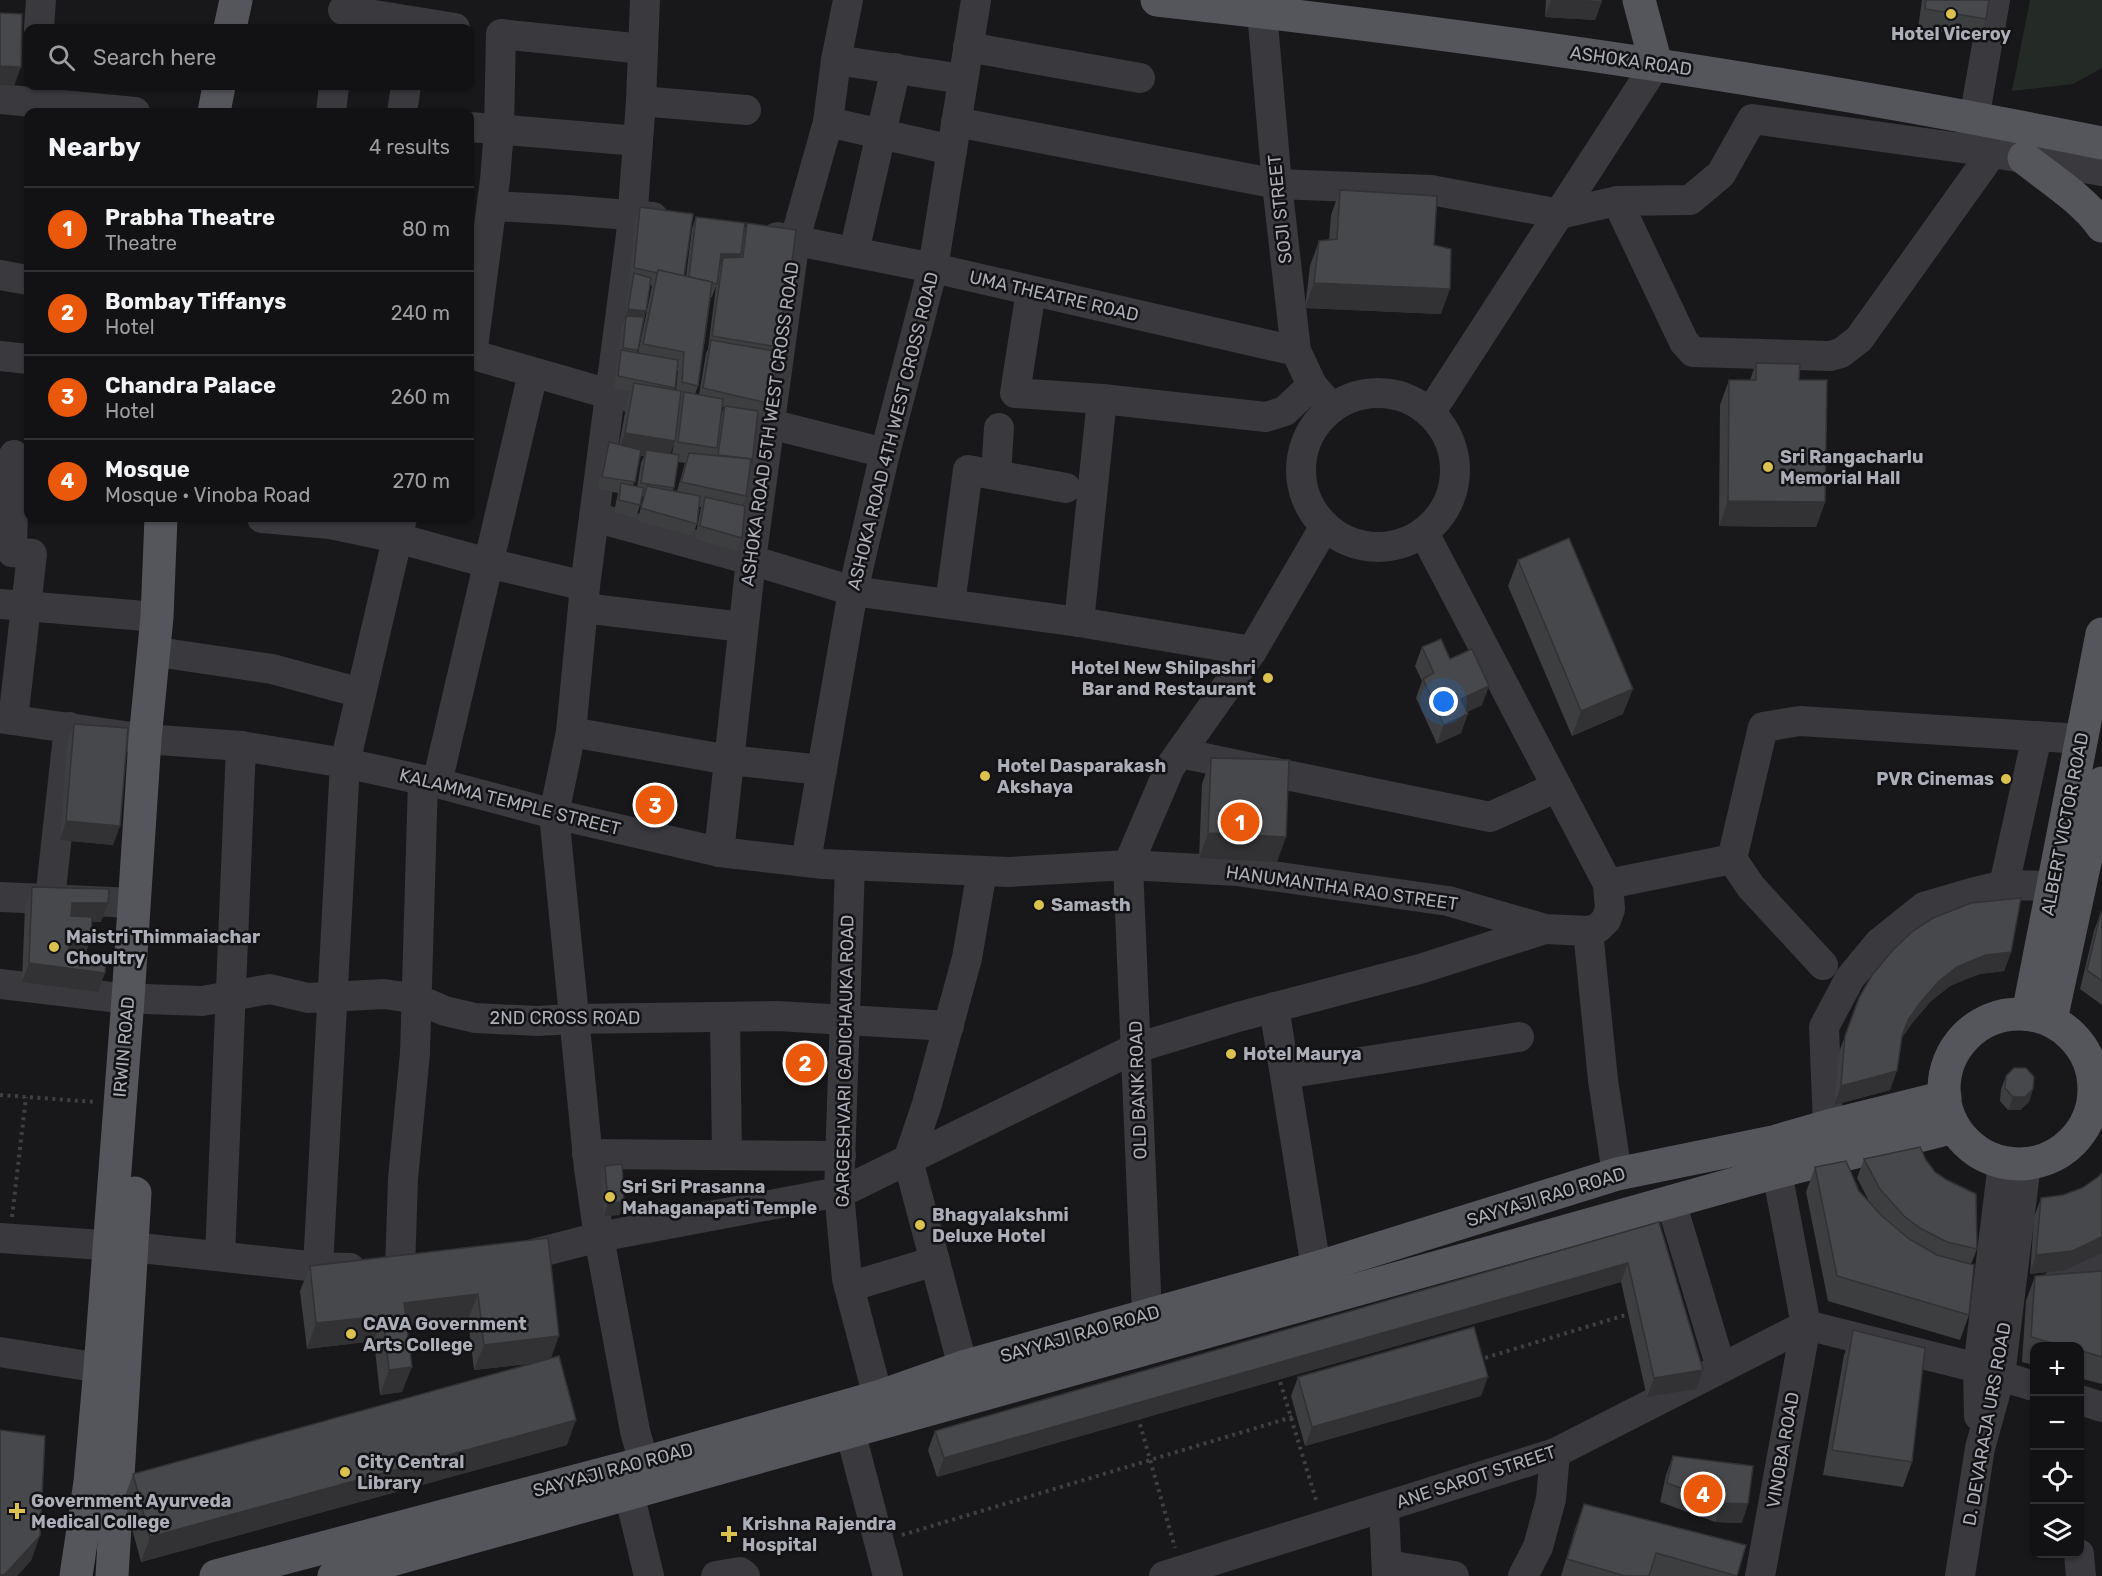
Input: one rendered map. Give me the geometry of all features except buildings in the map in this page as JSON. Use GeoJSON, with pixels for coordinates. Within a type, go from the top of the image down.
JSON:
{"type":"FeatureCollection","features":[{"type":"Feature","properties":{"kind":"main road"},"geometry":{"type":"LineString","coordinates":[[210,24],[213,0]]}},
{"type":"Feature","properties":{"kind":"main road"},"geometry":{"type":"LineString","coordinates":[[231,24],[236,0]]}},
{"type":"Feature","properties":{"kind":"main road","name":"ASHOKA ROAD"},"geometry":{"type":"LineString","coordinates":[[1157,0],[1261,6],[1656,63],[1978,140],[2102,143]]}},
{"type":"Feature","properties":{"kind":"main road"},"geometry":{"type":"LineString","coordinates":[[1639,0],[1656,63]]}},
{"type":"Feature","properties":{"kind":"main road"},"geometry":{"type":"LineString","coordinates":[[197,108],[199,90]]}},
{"type":"Feature","properties":{"kind":"main road"},"geometry":{"type":"LineString","coordinates":[[215,108],[218,90]]}},
{"type":"Feature","properties":{"kind":"main road"},"geometry":{"type":"LineString","coordinates":[[2024,158],[2062,188],[2102,226]]}},
{"type":"Feature","properties":{"kind":"main road","name":"IRWIN ROAD"},"geometry":{"type":"LineString","coordinates":[[76,1576],[90,1482],[100,1368],[120,1247],[120,1104],[137,999],[134,903],[156,740],[161,522]]}},
{"type":"Feature","properties":{"kind":"main road"},"geometry":{"type":"LineString","coordinates":[[112,1576],[120,1247],[156,740],[171,654],[177,522]]}},
{"type":"Feature","properties":{"kind":"main road","name":"ALBERT VICTOR ROAD"},"geometry":{"type":"LineString","coordinates":[[2039,1017],[2052,886],[2102,634]]}},
{"type":"Feature","properties":{"kind":"main road","name":"ALBERT VICTOR ROAD"},"geometry":{"type":"LineString","coordinates":[[2039,1017],[2100,797]]}},
{"type":"Feature","properties":{"kind":"main road"},"geometry":{"type":"LineString","coordinates":[[2006,1014],[2039,1017],[2068,1031],[2081,1046],[2097,1078],[2091,1111],[2082,1131],[2067,1147],[2048,1159],[2015,1163],[1983,1155],[1967,1143],[1949,1112],[1945,1074],[1953,1053],[1966,1035],[1984,1022],[2006,1014]]}},
{"type":"Feature","properties":{"kind":"main road","name":"SAYYAJI RAO ROAD"},"geometry":{"type":"LineString","coordinates":[[216,1576],[644,1463],[878,1397],[963,1367],[1316,1268],[1617,1174],[1773,1142],[1828,1126],[1949,1112]]}},
{"type":"Feature","properties":{"kind":"main road","name":"SAYYAJI RAO ROAD"},"geometry":{"type":"LineString","coordinates":[[334,1576],[1834,1158],[1949,1112]]}},
{"type":"Feature","properties":{"kind":"street"},"geometry":{"type":"LineString","coordinates":[[39,24],[41,0]]}},
{"type":"Feature","properties":{"kind":"street"},"geometry":{"type":"LineString","coordinates":[[644,1463],[633,1419],[599,1237],[587,1154],[554,814],[571,732],[584,597],[633,214],[645,0]]}},
{"type":"Feature","properties":{"kind":"street","name":"ASHOKA ROAD 5TH WEST CROSS ROAD"},"geometry":{"type":"LineString","coordinates":[[719,852],[751,560],[795,240],[828,122],[836,60],[848,0]]}},
{"type":"Feature","properties":{"kind":"street","name":"ASHOKA ROAD 4TH WEST CROSS ROAD"},"geometry":{"type":"LineString","coordinates":[[806,861],[853,591],[885,453],[933,268],[976,0]]}},
{"type":"Feature","properties":{"kind":"street"},"geometry":{"type":"LineString","coordinates":[[1617,201],[1684,342],[1693,352],[1830,356],[1841,353],[1859,339],[1978,140],[1995,0]]}},
{"type":"Feature","properties":{"kind":"street","name":"SOJI STREET"},"geometry":{"type":"LineString","coordinates":[[1261,6],[1277,184],[1296,351],[1312,385],[1332,408]]}},
{"type":"Feature","properties":{"kind":"street"},"geometry":{"type":"LineString","coordinates":[[343,13],[404,24]]}},
{"type":"Feature","properties":{"kind":"street"},"geometry":{"type":"LineString","coordinates":[[474,31],[643,49]]}},
{"type":"Feature","properties":{"kind":"street"},"geometry":{"type":"LineString","coordinates":[[474,334],[492,206],[499,130],[501,34]]}},
{"type":"Feature","properties":{"kind":"street"},"geometry":{"type":"LineString","coordinates":[[968,47],[1140,78]]}},
{"type":"Feature","properties":{"kind":"street"},"geometry":{"type":"LineString","coordinates":[[836,60],[963,79]]}},
{"type":"Feature","properties":{"kind":"street"},"geometry":{"type":"LineString","coordinates":[[1430,412],[1656,63]]}},
{"type":"Feature","properties":{"kind":"street"},"geometry":{"type":"LineString","coordinates":[[854,252],[896,68]]}},
{"type":"Feature","properties":{"kind":"street"},"geometry":{"type":"LineString","coordinates":[[331,108],[334,90]]}},
{"type":"Feature","properties":{"kind":"street"},"geometry":{"type":"LineString","coordinates":[[403,108],[405,90]]}},
{"type":"Feature","properties":{"kind":"street"},"geometry":{"type":"LineString","coordinates":[[0,99],[33,94],[101,108]]}},
{"type":"Feature","properties":{"kind":"street"},"geometry":{"type":"LineString","coordinates":[[640,101],[746,110]]}},
{"type":"Feature","properties":{"kind":"street"},"geometry":{"type":"LineString","coordinates":[[828,122],[880,133],[954,136],[1277,184],[1431,190],[1560,214],[1617,201],[1690,200],[1721,174],[1752,118],[1978,140],[2024,158],[2102,171]]}},
{"type":"Feature","properties":{"kind":"street"},"geometry":{"type":"LineString","coordinates":[[474,127],[638,141]]}},
{"type":"Feature","properties":{"kind":"street"},"geometry":{"type":"LineString","coordinates":[[492,206],[633,214],[680,222]]}},
{"type":"Feature","properties":{"kind":"street","name":"UMA THEATRE ROAD"},"geometry":{"type":"LineString","coordinates":[[749,232],[933,268],[1296,351]]}},
{"type":"Feature","properties":{"kind":"street"},"geometry":{"type":"LineString","coordinates":[[0,275],[24,279]]}},
{"type":"Feature","properties":{"kind":"street"},"geometry":{"type":"LineString","coordinates":[[1031,291],[1016,393],[1102,399],[1266,417],[1285,411],[1312,385]]}},
{"type":"Feature","properties":{"kind":"street"},"geometry":{"type":"LineString","coordinates":[[0,356],[24,359]]}},
{"type":"Feature","properties":{"kind":"street"},"geometry":{"type":"LineString","coordinates":[[474,356],[609,394],[655,402]]}},
{"type":"Feature","properties":{"kind":"street"},"geometry":{"type":"LineString","coordinates":[[5,1238],[220,1256],[318,1267],[414,1271],[404,1179],[416,1053],[430,781],[488,563],[533,373]]}},
{"type":"Feature","properties":{"kind":"street"},"geometry":{"type":"LineString","coordinates":[[1382,392],[1408,398],[1430,412],[1445,430],[1453,451],[1455,474],[1451,497],[1440,517],[1424,533],[1405,543],[1384,548],[1363,546],[1342,539],[1325,526],[1310,505],[1304,488],[1303,452],[1314,428],[1332,408],[1356,396],[1382,392]]}},
{"type":"Feature","properties":{"kind":"street"},"geometry":{"type":"LineString","coordinates":[[1079,622],[1102,399]]}},
{"type":"Feature","properties":{"kind":"street"},"geometry":{"type":"LineString","coordinates":[[724,415],[769,423],[885,453]]}},
{"type":"Feature","properties":{"kind":"street"},"geometry":{"type":"LineString","coordinates":[[996,475],[999,428]]}},
{"type":"Feature","properties":{"kind":"street"},"geometry":{"type":"LineString","coordinates":[[6,719],[13,605],[32,554],[12,552],[14,455]]}},
{"type":"Feature","properties":{"kind":"street"},"geometry":{"type":"LineString","coordinates":[[950,604],[968,470],[1066,488]]}},
{"type":"Feature","properties":{"kind":"street"},"geometry":{"type":"LineString","coordinates":[[594,517],[853,591],[1079,622],[1252,651]]}},
{"type":"Feature","properties":{"kind":"street"},"geometry":{"type":"LineString","coordinates":[[341,522],[399,528],[584,597],[743,627]]}},
{"type":"Feature","properties":{"kind":"street"},"geometry":{"type":"LineString","coordinates":[[1128,865],[1170,767],[1252,651],[1325,526]]}},
{"type":"Feature","properties":{"kind":"street"},"geometry":{"type":"LineString","coordinates":[[318,1267],[345,763],[399,528]]}},
{"type":"Feature","properties":{"kind":"street"},"geometry":{"type":"LineString","coordinates":[[1424,533],[1608,884],[1610,909],[1606,920],[1598,928],[1588,931],[1603,1080],[1617,1174]]}},
{"type":"Feature","properties":{"kind":"street"},"geometry":{"type":"LineString","coordinates":[[13,605],[157,617]]}},
{"type":"Feature","properties":{"kind":"street"},"geometry":{"type":"LineString","coordinates":[[171,654],[272,669],[361,693]]}},
{"type":"Feature","properties":{"kind":"street","name":"KALAMMA TEMPLE STREET"},"geometry":{"type":"LineString","coordinates":[[6,719],[156,740],[241,746],[345,763],[430,781],[554,814],[719,852],[850,865],[1009,872],[1128,865]]}},
{"type":"Feature","properties":{"kind":"street"},"geometry":{"type":"LineString","coordinates":[[1823,965],[1751,887],[1732,859],[1763,727],[1800,721],[2082,739]]}},
{"type":"Feature","properties":{"kind":"street"},"geometry":{"type":"LineString","coordinates":[[50,899],[69,728]]}},
{"type":"Feature","properties":{"kind":"street"},"geometry":{"type":"LineString","coordinates":[[571,732],[729,760],[822,770]]}},
{"type":"Feature","properties":{"kind":"street"},"geometry":{"type":"LineString","coordinates":[[2004,885],[2037,736]]}},
{"type":"Feature","properties":{"kind":"street"},"geometry":{"type":"LineString","coordinates":[[220,1256],[241,746]]}},
{"type":"Feature","properties":{"kind":"street"},"geometry":{"type":"LineString","coordinates":[[1180,753],[1490,817],[1557,787]]}},
{"type":"Feature","properties":{"kind":"street"},"geometry":{"type":"LineString","coordinates":[[1608,884],[1732,859]]}},
{"type":"Feature","properties":{"kind":"street","name":"GARGESHVARI GADICHAUKA ROAD"},"geometry":{"type":"LineString","coordinates":[[850,865],[840,1192],[849,1287],[878,1397]]}},
{"type":"Feature","properties":{"kind":"street","name":"HANUMANTHA RAO STREET"},"geometry":{"type":"LineString","coordinates":[[1128,865],[1237,871],[1448,901],[1545,928],[1588,931]]}},
{"type":"Feature","properties":{"kind":"street","name":"OLD BANK ROAD"},"geometry":{"type":"LineString","coordinates":[[1128,865],[1147,1315]]}},
{"type":"Feature","properties":{"kind":"street"},"geometry":{"type":"LineString","coordinates":[[963,1367],[908,1160],[927,1104],[967,958],[982,871]]}},
{"type":"Feature","properties":{"kind":"street"},"geometry":{"type":"LineString","coordinates":[[1828,1126],[1824,1027],[1850,978],[1879,943],[1924,908],[2004,885],[2052,886]]}},
{"type":"Feature","properties":{"kind":"street"},"geometry":{"type":"LineString","coordinates":[[0,897],[134,903]]}},
{"type":"Feature","properties":{"kind":"street"},"geometry":{"type":"LineString","coordinates":[[483,1267],[599,1237],[840,1192],[1136,1048],[1274,1007],[1420,969],[1545,928]]}},
{"type":"Feature","properties":{"kind":"street","name":"2ND CROSS ROAD"},"geometry":{"type":"LineString","coordinates":[[0,984],[137,999],[202,1001],[230,998],[270,989],[308,998],[385,994],[417,999],[445,1011],[475,1018],[537,1021],[573,1018],[777,1016],[949,1026]]}},
{"type":"Feature","properties":{"kind":"street"},"geometry":{"type":"LineString","coordinates":[[1274,1007],[1316,1268]]}},
{"type":"Feature","properties":{"kind":"street"},"geometry":{"type":"LineString","coordinates":[[725,1017],[727,1155]]}},
{"type":"Feature","properties":{"kind":"street"},"geometry":{"type":"LineString","coordinates":[[1285,1074],[1519,1037]]}},
{"type":"Feature","properties":{"kind":"street"},"geometry":{"type":"LineString","coordinates":[[587,1154],[841,1156]]}},
{"type":"Feature","properties":{"kind":"street"},"geometry":{"type":"LineString","coordinates":[[1834,1158],[1847,1187]]}},
{"type":"Feature","properties":{"kind":"street","name":"D. DEVARAJA URS ROAD"},"geometry":{"type":"LineString","coordinates":[[1960,1576],[1989,1372],[1987,1281],[2015,1163]]}},
{"type":"Feature","properties":{"kind":"street"},"geometry":{"type":"LineString","coordinates":[[1778,1172],[1806,1325],[2030,1385]]}},
{"type":"Feature","properties":{"kind":"street"},"geometry":{"type":"LineString","coordinates":[[1671,1202],[1722,1368]]}},
{"type":"Feature","properties":{"kind":"street"},"geometry":{"type":"LineString","coordinates":[[849,1287],[934,1261]]}},
{"type":"Feature","properties":{"kind":"street"},"geometry":{"type":"LineString","coordinates":[[1987,1281],[2048,1285],[2081,1277],[2102,1268]]}},
{"type":"Feature","properties":{"kind":"street","name":"ANE SAROT STREET"},"geometry":{"type":"LineString","coordinates":[[1172,1573],[1224,1567],[1324,1526],[1555,1453],[1806,1325]]}},
{"type":"Feature","properties":{"kind":"street","name":"VINOBA ROAD"},"geometry":{"type":"LineString","coordinates":[[1760,1576],[1806,1325]]}},
{"type":"Feature","properties":{"kind":"street"},"geometry":{"type":"LineString","coordinates":[[0,1352],[100,1368]]}},
{"type":"Feature","properties":{"kind":"street"},"geometry":{"type":"LineString","coordinates":[[2084,1402],[2102,1407]]}},
{"type":"Feature","properties":{"kind":"street"},"geometry":{"type":"LineString","coordinates":[[842,1433],[879,1542],[888,1576]]}},
{"type":"Feature","properties":{"kind":"street"},"geometry":{"type":"LineString","coordinates":[[842,1433],[869,1576]]}},
{"type":"Feature","properties":{"kind":"street"},"geometry":{"type":"LineString","coordinates":[[1523,1576],[1538,1547],[1551,1499],[1555,1453]]}},
{"type":"Feature","properties":{"kind":"street"},"geometry":{"type":"LineString","coordinates":[[629,1493],[649,1576]]}},
{"type":"Feature","properties":{"kind":"street"},"geometry":{"type":"LineString","coordinates":[[1384,1507],[1387,1570],[1454,1576]]}},
{"type":"Feature","properties":{"kind":"street"},"geometry":{"type":"LineString","coordinates":[[2080,1558],[2082,1576]]}},
{"type":"Feature","properties":{"kind":"street"},"geometry":{"type":"LineString","coordinates":[[716,1576],[740,1572],[745,1576]]}},
{"type":"Feature","properties":{"kind":"path"},"geometry":{"type":"LineString","coordinates":[[0,1095],[120,1104]]}},
{"type":"Feature","properties":{"kind":"path"},"geometry":{"type":"LineString","coordinates":[[5,1238],[26,1097]]}},
{"type":"Feature","properties":{"kind":"path"},"geometry":{"type":"LineString","coordinates":[[1472,1362],[1642,1310]]}},
{"type":"Feature","properties":{"kind":"path"},"geometry":{"type":"LineString","coordinates":[[1275,1364],[1324,1526]]}},
{"type":"Feature","properties":{"kind":"path"},"geometry":{"type":"LineString","coordinates":[[879,1542],[1302,1414]]}},
{"type":"Feature","properties":{"kind":"path"},"geometry":{"type":"LineString","coordinates":[[1138,1415],[1172,1573]]}},
{"type":"Feature","properties":{"kind":"shaded area"},"geometry":{"type":"Polygon","coordinates":[[[2030,0],[2102,0],[2102,68],[2073,84],[2012,91],[2030,0]]]}},
{"type":"Feature","properties":{"kind":"place","name":"Hotel Viceroy"},"geometry":{"type":"Point","coordinates":[1951,14]}},
{"type":"Feature","properties":{"kind":"place","name":"Sri Rangacharlu Memorial Hall"},"geometry":{"type":"Point","coordinates":[1768,467]}},
{"type":"Feature","properties":{"kind":"place","name":"Hotel New Shilpashri Bar and Restaurant"},"geometry":{"type":"Point","coordinates":[1268,678]}},
{"type":"Feature","properties":{"kind":"place","name":"Hotel Dasparakash Akshaya"},"geometry":{"type":"Point","coordinates":[985,776]}},
{"type":"Feature","properties":{"kind":"place","name":"PVR Cinemas"},"geometry":{"type":"Point","coordinates":[2006,779]}},
{"type":"Feature","properties":{"kind":"place","name":"Chandra Palace"},"geometry":{"type":"Point","coordinates":[655,805]}},
{"type":"Feature","properties":{"kind":"place","name":"Prabha Theatre"},"geometry":{"type":"Point","coordinates":[1240,822]}},
{"type":"Feature","properties":{"kind":"place","name":"Samasth"},"geometry":{"type":"Point","coordinates":[1039,905]}},
{"type":"Feature","properties":{"kind":"place","name":"Maistri Thimmaiachar Choultry"},"geometry":{"type":"Point","coordinates":[54,947]}},
{"type":"Feature","properties":{"kind":"place","name":"Hotel Maurya"},"geometry":{"type":"Point","coordinates":[1231,1054]}},
{"type":"Feature","properties":{"kind":"place","name":"Bombay Tiffanys"},"geometry":{"type":"Point","coordinates":[805,1063]}},
{"type":"Feature","properties":{"kind":"place","name":"Sri Sri Prasanna Mahaganapati Temple"},"geometry":{"type":"Point","coordinates":[610,1197]}},
{"type":"Feature","properties":{"kind":"place","name":"Bhagyalakshmi Deluxe Hotel"},"geometry":{"type":"Point","coordinates":[920,1225]}},
{"type":"Feature","properties":{"kind":"place","name":"CAVA Government Arts College"},"geometry":{"type":"Point","coordinates":[351,1334]}},
{"type":"Feature","properties":{"kind":"place","name":"City Central Library"},"geometry":{"type":"Point","coordinates":[345,1472]}},
{"type":"Feature","properties":{"kind":"place","name":"Mosque"},"geometry":{"type":"Point","coordinates":[1703,1494]}},
{"type":"Feature","properties":{"kind":"place","name":"Government Ayurveda Medical College"},"geometry":{"type":"Point","coordinates":[17,1511]}},
{"type":"Feature","properties":{"kind":"place","name":"Krishna Rajendra Hospital"},"geometry":{"type":"Point","coordinates":[729,1534]}}]}
